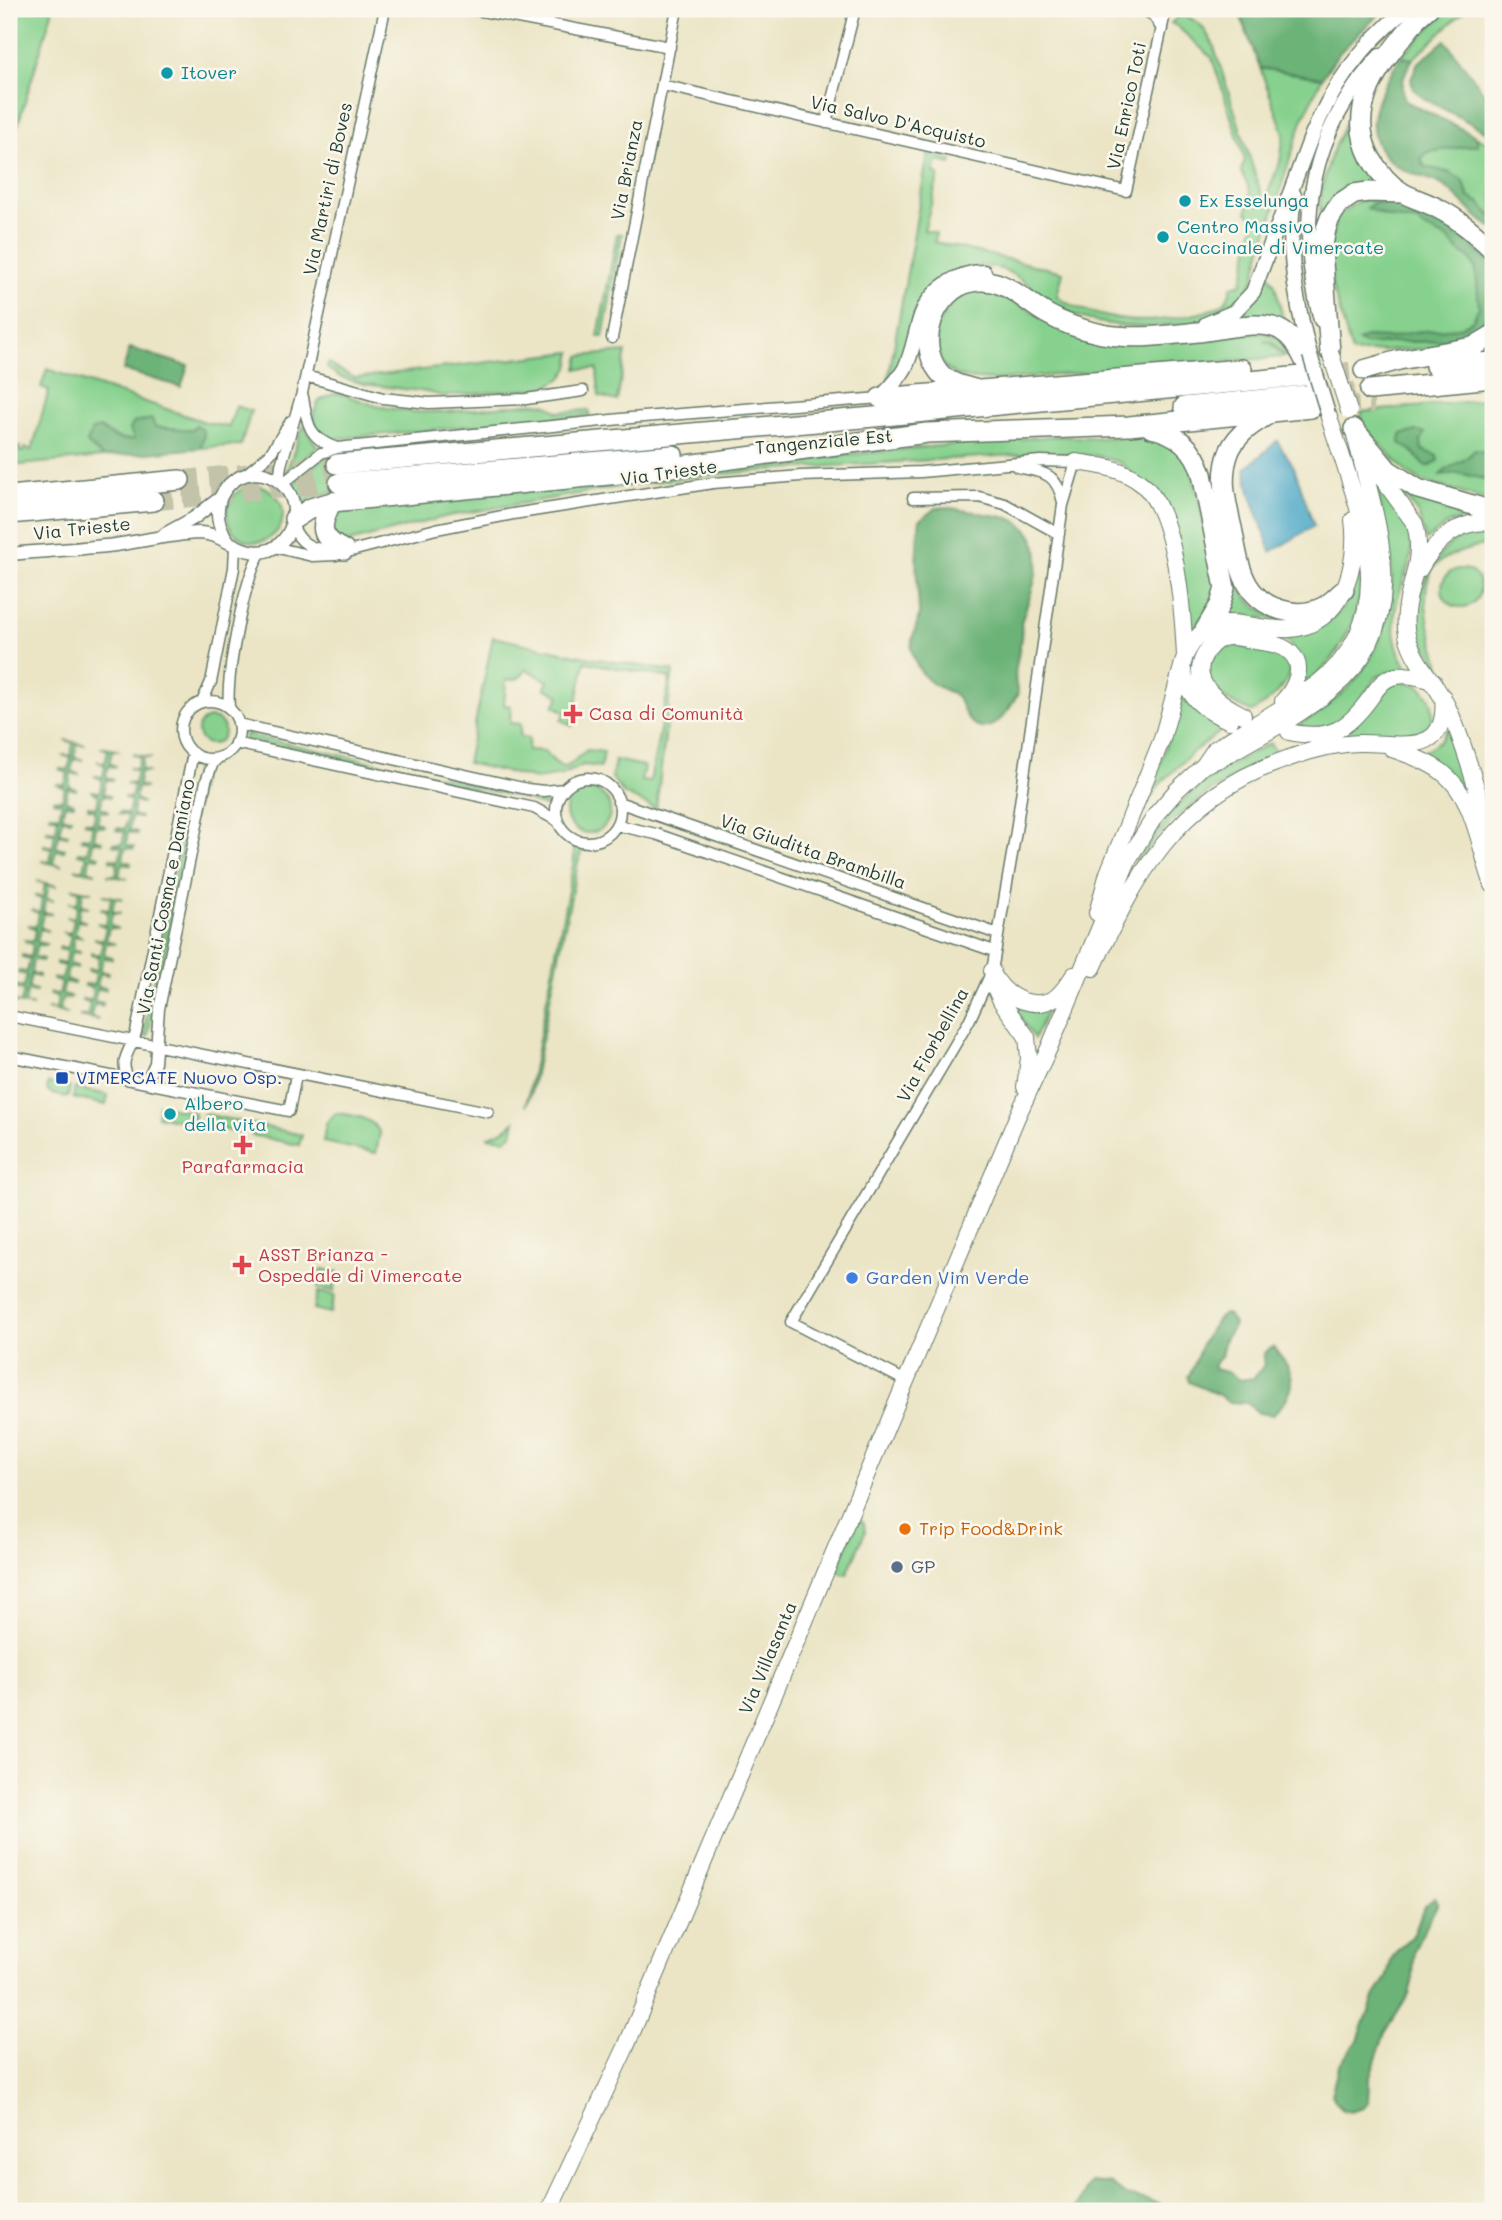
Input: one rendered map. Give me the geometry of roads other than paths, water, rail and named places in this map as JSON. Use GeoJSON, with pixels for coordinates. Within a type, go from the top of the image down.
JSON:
{"type":"FeatureCollection","features":[{"type":"Feature","properties":{"kind":"highway"},"geometry":{"type":"LineString","coordinates":[[1410,16],[1366,97],[1361,119],[1363,138],[1372,161],[1391,184],[1403,193],[1445,212],[1476,234],[1493,252]]}},
{"type":"Feature","properties":{"kind":"highway"},"geometry":{"type":"LineString","coordinates":[[1320,353],[1322,250],[1330,218],[1339,204],[1354,194],[1403,193]]}},
{"type":"Feature","properties":{"kind":"highway"},"geometry":{"type":"LineString","coordinates":[[977,390],[953,382],[939,371],[932,361],[929,337],[936,308],[946,295],[967,283],[987,281],[1014,290],[1060,321],[1112,336],[1148,336],[1250,325],[1276,327],[1290,337],[1296,346],[1315,399]]}},
{"type":"Feature","properties":{"kind":"highway"},"geometry":{"type":"LineString","coordinates":[[1493,335],[1474,347],[1399,360],[1364,370],[1493,362]]}},
{"type":"Feature","properties":{"kind":"highway"},"geometry":{"type":"LineString","coordinates":[[880,398],[1251,369],[1315,399]]}},
{"type":"Feature","properties":{"kind":"highway"},"geometry":{"type":"LineString","coordinates":[[1493,378],[1372,396],[1493,391]]}},
{"type":"Feature","properties":{"kind":"highway"},"geometry":{"type":"LineString","coordinates":[[293,523],[311,508],[332,502],[619,474],[927,433],[1129,426],[1273,412],[1315,399]]}},
{"type":"Feature","properties":{"kind":"highway","name":"Tangenziale Est"},"geometry":{"type":"LineString","coordinates":[[338,465],[927,433],[1315,399]]}},
{"type":"Feature","properties":{"kind":"highway","name":"Tangenziale Est"},"geometry":{"type":"LineString","coordinates":[[338,465],[874,417],[1315,399]]}},
{"type":"Feature","properties":{"kind":"highway"},"geometry":{"type":"LineString","coordinates":[[1273,412],[1236,439],[1226,467],[1224,494],[1241,571],[1255,595],[1264,603],[1289,611],[1315,610],[1344,590]]}},
{"type":"Feature","properties":{"kind":"highway"},"geometry":{"type":"LineString","coordinates":[[1352,420],[1388,470],[1418,489],[1493,511]]}},
{"type":"Feature","properties":{"kind":"highway"},"geometry":{"type":"LineString","coordinates":[[1129,426],[1172,434],[1199,462],[1225,588],[1220,605],[1205,630]]}},
{"type":"Feature","properties":{"kind":"highway"},"geometry":{"type":"LineString","coordinates":[[9,495],[180,480]]}},
{"type":"Feature","properties":{"kind":"highway"},"geometry":{"type":"LineString","coordinates":[[9,514],[154,501]]}},
{"type":"Feature","properties":{"kind":"highway"},"geometry":{"type":"LineString","coordinates":[[332,502],[323,532],[330,543],[350,550]]}},
{"type":"Feature","properties":{"kind":"main road"},"geometry":{"type":"LineString","coordinates":[[880,398],[906,367],[920,318],[928,302],[946,284],[967,274],[997,274],[1020,286],[1053,310],[1090,326],[1113,330],[1197,326],[1223,319],[1234,312],[1253,292],[1322,109],[1350,65],[1371,41],[1410,16],[1430,9]]}},
{"type":"Feature","properties":{"kind":"main road"},"geometry":{"type":"LineString","coordinates":[[1235,725],[1319,683],[1340,661],[1358,631],[1368,602],[1370,563],[1365,534],[1344,466],[1315,399],[1320,353],[1309,259],[1308,222],[1313,182],[1333,125],[1351,93],[1410,16]]}},
{"type":"Feature","properties":{"kind":"main road"},"geometry":{"type":"LineString","coordinates":[[1313,132],[1292,208],[1291,235],[1296,290],[1320,353],[1365,454],[1415,524],[1419,549],[1415,579],[1407,607],[1406,631],[1414,656],[1433,681],[1450,712],[1493,849]]}},
{"type":"Feature","properties":{"kind":"main road"},"geometry":{"type":"LineString","coordinates":[[1204,765],[1222,758],[1332,690],[1357,662],[1375,628],[1384,589],[1383,561],[1376,517],[1352,420]]}},
{"type":"Feature","properties":{"kind":"main road"},"geometry":{"type":"LineString","coordinates":[[1076,462],[1130,475],[1145,486],[1157,504],[1173,554],[1185,683],[1194,699],[1210,712],[1235,725]]}},
{"type":"Feature","properties":{"kind":"main road"},"geometry":{"type":"LineString","coordinates":[[992,971],[1006,993],[1023,1002],[1042,1002],[1056,996],[1088,955],[1108,873],[1162,739],[1184,660],[1195,638],[1219,624],[1284,629],[1308,625],[1321,619],[1339,600],[1354,556],[1355,535],[1344,466]]}},
{"type":"Feature","properties":{"kind":"main road"},"geometry":{"type":"LineString","coordinates":[[1415,579],[1430,552],[1448,534],[1472,524],[1493,523]]}},
{"type":"Feature","properties":{"kind":"main road"},"geometry":{"type":"LineString","coordinates":[[1017,1117],[1129,859],[1147,829],[1177,790],[1204,765],[1235,725],[1283,700],[1294,686],[1297,671],[1290,653],[1280,647],[1235,637],[1222,638],[1214,643],[1204,656],[1201,677],[1235,725]]}},
{"type":"Feature","properties":{"kind":"main road"},"geometry":{"type":"LineString","coordinates":[[1289,732],[1318,736],[1336,731],[1356,717],[1379,685],[1392,677],[1406,675],[1433,681]]}},
{"type":"Feature","properties":{"kind":"main road"},"geometry":{"type":"LineString","coordinates":[[1033,1085],[1051,1058],[1120,909],[1186,817],[1210,796],[1258,769],[1325,749],[1359,743],[1421,743],[1434,735],[1442,717],[1443,697]]}},
{"type":"Feature","properties":{"kind":"main road"},"geometry":{"type":"LineString","coordinates":[[1270,737],[1325,749]]}},
{"type":"Feature","properties":{"kind":"main road"},"geometry":{"type":"LineString","coordinates":[[1383,745],[1439,769],[1453,783],[1466,804],[1493,885]]}},
{"type":"Feature","properties":{"kind":"main road"},"geometry":{"type":"LineString","coordinates":[[992,971],[1001,1001],[1027,1037],[1028,1077],[1017,1117]]}},
{"type":"Feature","properties":{"kind":"main road","name":"Via Villasanta"},"geometry":{"type":"LineString","coordinates":[[549,2211],[625,2049],[1017,1117]]}},
{"type":"Feature","properties":{"kind":"street","name":"Via Martiri di Boves"},"geometry":{"type":"LineString","coordinates":[[281,483],[281,465],[306,376],[385,9]]}},
{"type":"Feature","properties":{"kind":"street"},"geometry":{"type":"LineString","coordinates":[[471,9],[670,47]]}},
{"type":"Feature","properties":{"kind":"street","name":"Via Brianza"},"geometry":{"type":"LineString","coordinates":[[612,338],[677,9]]}},
{"type":"Feature","properties":{"kind":"street"},"geometry":{"type":"LineString","coordinates":[[827,123],[855,9]]}},
{"type":"Feature","properties":{"kind":"street"},"geometry":{"type":"LineString","coordinates":[[1141,9],[1153,15],[1162,29]]}},
{"type":"Feature","properties":{"kind":"street"},"geometry":{"type":"LineString","coordinates":[[1160,9],[1162,29]]}},
{"type":"Feature","properties":{"kind":"street","name":"Via Enrico Toti"},"geometry":{"type":"LineString","coordinates":[[1126,191],[1166,9]]}},
{"type":"Feature","properties":{"kind":"street","name":"Via Enrico Toti"},"geometry":{"type":"LineString","coordinates":[[1162,29],[1173,9]]}},
{"type":"Feature","properties":{"kind":"street","name":"Via Salvo D'Acquisto"},"geometry":{"type":"LineString","coordinates":[[662,85],[1126,191]]}},
{"type":"Feature","properties":{"kind":"street"},"geometry":{"type":"LineString","coordinates":[[306,376],[401,401],[429,403],[526,399],[583,391]]}},
{"type":"Feature","properties":{"kind":"street","name":"Via Martiri di Boves"},"geometry":{"type":"LineString","coordinates":[[302,393],[306,418],[313,433],[338,465]]}},
{"type":"Feature","properties":{"kind":"street"},"geometry":{"type":"LineString","coordinates":[[281,483],[321,453],[338,465],[631,418],[880,398]]}},
{"type":"Feature","properties":{"kind":"street","name":"Via Martiri di Boves"},"geometry":{"type":"LineString","coordinates":[[245,475],[270,454],[295,416]]}},
{"type":"Feature","properties":{"kind":"street","name":"Via Trieste"},"geometry":{"type":"LineString","coordinates":[[274,547],[312,556],[336,555],[436,529],[513,514],[713,483],[921,472],[1040,461],[1076,462]]}},
{"type":"Feature","properties":{"kind":"street","name":"Via Fiorbellina"},"geometry":{"type":"LineString","coordinates":[[906,1381],[791,1322],[970,1021],[992,971],[1016,831],[1063,505],[1076,462]]}},
{"type":"Feature","properties":{"kind":"street"},"geometry":{"type":"LineString","coordinates":[[1004,465],[1042,472],[1052,477],[1059,487],[1063,505]]}},
{"type":"Feature","properties":{"kind":"street"},"geometry":{"type":"LineString","coordinates":[[245,475],[269,476],[281,483],[292,498],[293,523],[282,542],[261,552],[249,577],[228,681],[229,707],[238,724],[236,743],[534,808],[558,821],[568,835],[587,842],[605,837],[616,825],[618,802]]}},
{"type":"Feature","properties":{"kind":"street","name":"Via Trieste"},"geometry":{"type":"LineString","coordinates":[[159,537],[194,518],[220,497],[226,488],[245,475]]}},
{"type":"Feature","properties":{"kind":"street"},"geometry":{"type":"LineString","coordinates":[[220,497],[217,521],[232,544]]}},
{"type":"Feature","properties":{"kind":"street"},"geometry":{"type":"LineString","coordinates":[[913,498],[979,498],[1005,504],[1059,534]]}},
{"type":"Feature","properties":{"kind":"street","name":"Via Trieste"},"geometry":{"type":"LineString","coordinates":[[293,523],[297,536],[311,547],[350,550]]}},
{"type":"Feature","properties":{"kind":"street","name":"Via Trieste"},"geometry":{"type":"LineString","coordinates":[[9,554],[115,545],[159,537],[209,533],[252,552],[261,552]]}},
{"type":"Feature","properties":{"kind":"street","name":"Via Santi Cosma e Damiano"},"geometry":{"type":"LineString","coordinates":[[232,544],[234,568],[211,682],[202,702],[187,712],[183,720],[182,738],[192,753],[209,759],[225,755],[236,743]]}},
{"type":"Feature","properties":{"kind":"street"},"geometry":{"type":"LineString","coordinates":[[202,702],[220,702],[229,707]]}},
{"type":"Feature","properties":{"kind":"street","name":"Via Giuditta Brambilla"},"geometry":{"type":"LineString","coordinates":[[238,724],[527,789],[564,789],[580,779],[596,779],[607,785],[618,802],[998,934]]}},
{"type":"Feature","properties":{"kind":"street","name":"Via Santi Cosma e Damiano"},"geometry":{"type":"LineString","coordinates":[[129,1079],[123,1066],[124,1058],[134,1041],[192,753]]}},
{"type":"Feature","properties":{"kind":"street","name":"Via Santi Cosma e Damiano"},"geometry":{"type":"LineString","coordinates":[[142,1082],[153,1070],[159,1009],[206,781],[213,763],[218,758]]}},
{"type":"Feature","properties":{"kind":"street"},"geometry":{"type":"LineString","coordinates":[[558,821],[556,804],[564,789]]}},
{"type":"Feature","properties":{"kind":"street","name":"Via Giuditta Brambilla"},"geometry":{"type":"LineString","coordinates":[[616,825],[656,834],[994,951]]}},
{"type":"Feature","properties":{"kind":"street"},"geometry":{"type":"LineString","coordinates":[[9,1016],[488,1112]]}},
{"type":"Feature","properties":{"kind":"street"},"geometry":{"type":"LineString","coordinates":[[9,1056],[289,1111],[296,1075]]}},
{"type":"Feature","properties":{"kind":"water"},"geometry":{"type":"Polygon","coordinates":[[[1277,441],[1294,467],[1314,526],[1271,552],[1250,493],[1245,469],[1277,441]]]}},
{"type":"Feature","properties":{"kind":"tunnel"},"geometry":{"type":"LineString","coordinates":[[1302,376],[1364,370]]}},
{"type":"Feature","properties":{"kind":"tunnel"},"geometry":{"type":"LineString","coordinates":[[1307,395],[1370,390]]}},
{"type":"Feature","properties":{"kind":"tunnel"},"geometry":{"type":"LineString","coordinates":[[1311,408],[1374,403]]}},
{"type":"Feature","properties":{"kind":"tunnel"},"geometry":{"type":"LineString","coordinates":[[180,480],[337,464]]}},
{"type":"Feature","properties":{"kind":"tunnel"},"geometry":{"type":"LineString","coordinates":[[154,501],[339,483]]}},
{"type":"Feature","properties":{"kind":"place","name":"Itover"},"geometry":{"type":"Point","coordinates":[167,73]}},
{"type":"Feature","properties":{"kind":"place","name":"Ex Esselunga"},"geometry":{"type":"Point","coordinates":[1185,201]}},
{"type":"Feature","properties":{"kind":"place","name":"Centro Massivo Vaccinale di Vimercate"},"geometry":{"type":"Point","coordinates":[1163,237]}},
{"type":"Feature","properties":{"kind":"place","name":"Casa di Comunità"},"geometry":{"type":"Point","coordinates":[573,714]}},
{"type":"Feature","properties":{"kind":"place","name":"VIMERCATE Nuovo Osp."},"geometry":{"type":"Point","coordinates":[62,1078]}},
{"type":"Feature","properties":{"kind":"place","name":"Albero della vita"},"geometry":{"type":"Point","coordinates":[170,1114]}},
{"type":"Feature","properties":{"kind":"place","name":"Parafarmacia"},"geometry":{"type":"Point","coordinates":[243,1145]}},
{"type":"Feature","properties":{"kind":"place","name":"ASST Brianza - Ospedale di Vimercate"},"geometry":{"type":"Point","coordinates":[242,1265]}},
{"type":"Feature","properties":{"kind":"place","name":"Garden Vim Verde"},"geometry":{"type":"Point","coordinates":[852,1278]}},
{"type":"Feature","properties":{"kind":"place","name":"Trip Food&Drink"},"geometry":{"type":"Point","coordinates":[905,1529]}},
{"type":"Feature","properties":{"kind":"place","name":"GP"},"geometry":{"type":"Point","coordinates":[897,1567]}}]}
